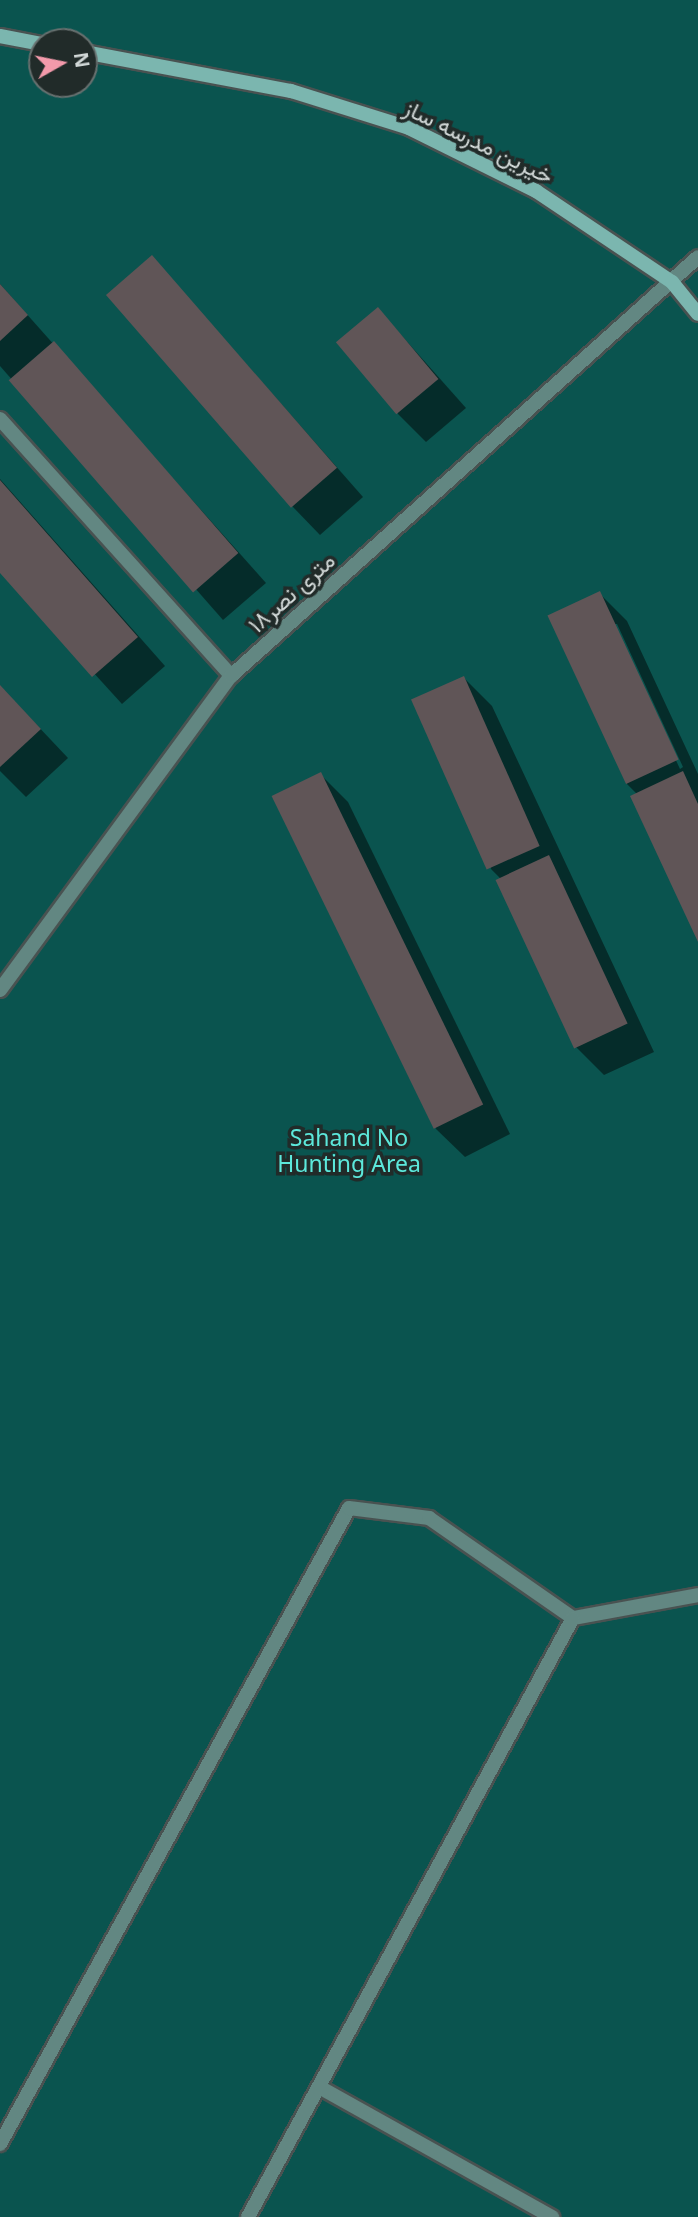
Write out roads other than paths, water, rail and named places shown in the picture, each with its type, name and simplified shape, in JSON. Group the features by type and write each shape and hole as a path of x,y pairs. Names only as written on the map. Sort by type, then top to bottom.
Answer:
{"street":[{"path":"0,36 28,41"},
{"name":"خیرین مدرسه ساز","path":"98,55 291,91 409,128 536,191 672,282 698,314"},
{"name":"۱۸متری نصر","path":"0,990 231,676 698,257"},
{"path":"0,419 231,676"},
{"path":"0,2144 349,1508 429,1518 573,1618 698,1595"},
{"path":"248,2217 321,2088 573,1618"},
{"path":"321,2088 552,2217"}],"park label":[{"name":"Sahand No Hunting Area","path":"349,1150"}]}
